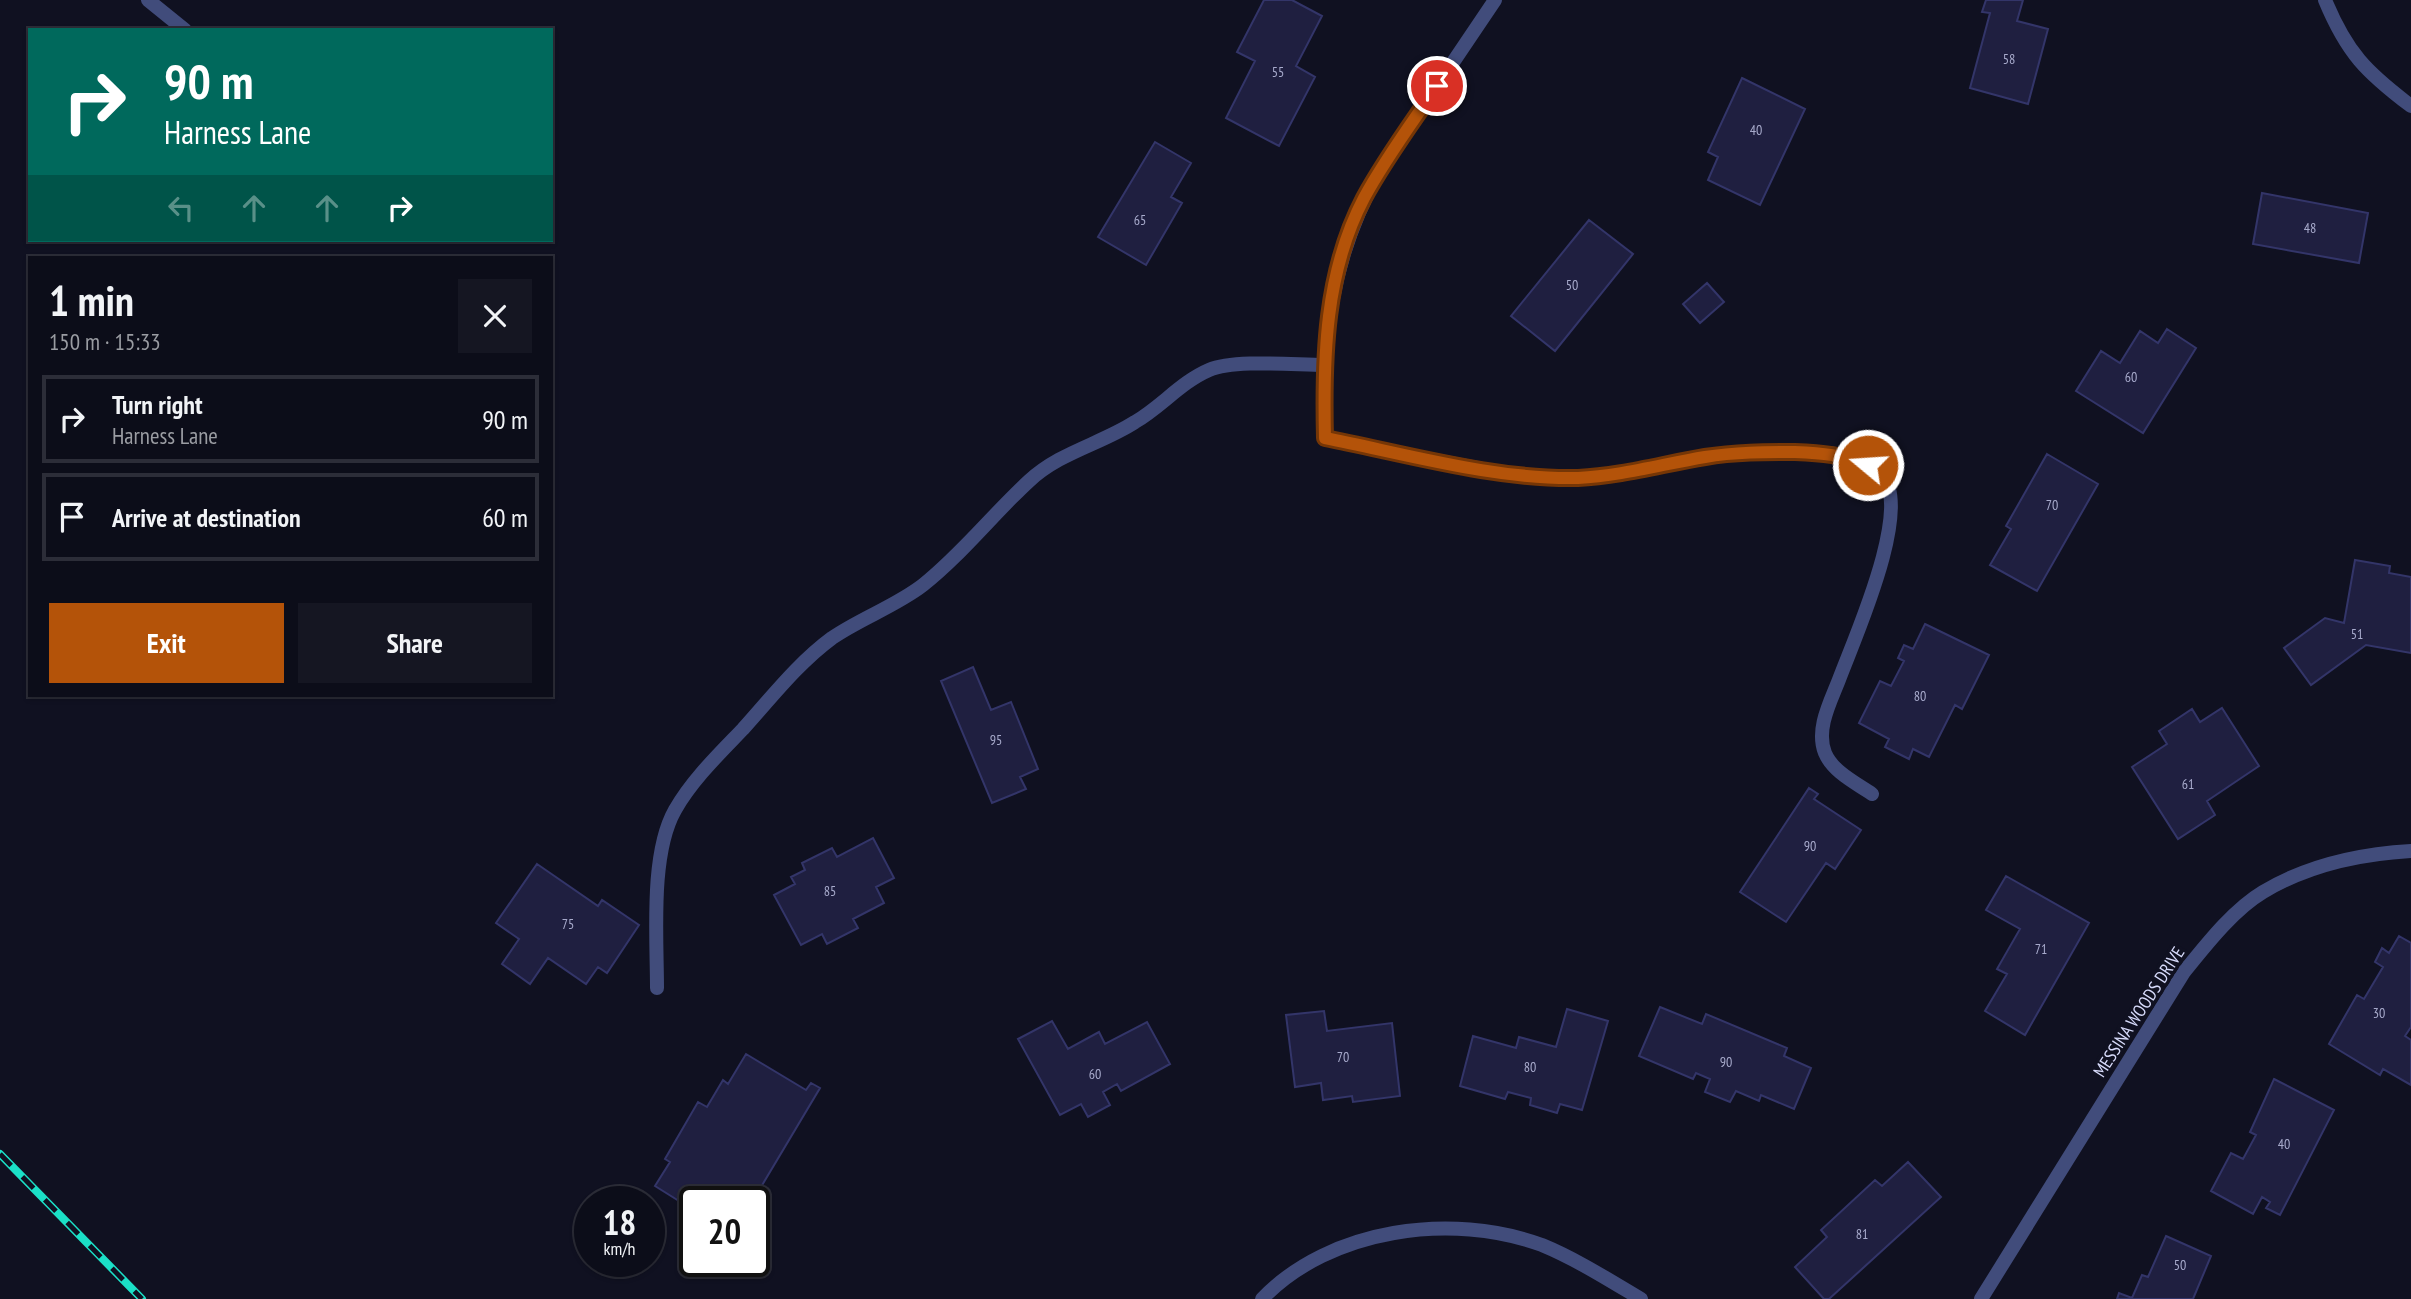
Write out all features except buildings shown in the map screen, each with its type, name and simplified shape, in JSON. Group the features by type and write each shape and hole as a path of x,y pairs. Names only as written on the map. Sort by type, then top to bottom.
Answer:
{"street":[{"path":"148,0 183,28"},
{"path":"1495,0 1379,172 1363,201 1344,250 1333,290 1324,365 1325,438 1492,471 1539,477 1610,476 1706,457 1757,452 1835,454 1868,465 1882,475 1891,490 1890,526 1876,577 1826,714 1822,740 1825,753 1832,764 1843,775 1872,794"},
{"path":"2325,0 2346,45 2363,66 2411,106"},
{"path":"657,988 658,869 666,828 675,810 704,771 813,653 850,626 921,586 941,570 1029,480 1047,466 1121,431 1196,377 1227,365 1324,365"},
{"name":"MESSINA WOODS DRIVE","path":"1981,1299 2184,972 2218,930 2261,893 2313,868 2370,854 2411,850"},
{"path":"1262,1299 1317,1259 1345,1245 1374,1237 1441,1228 1474,1230 1541,1245 1641,1299"}],"railway":[{"path":"0,1154 142,1299"}],"route":[{"path":"1437,86 1379,172 1363,201 1340,260 1327,328 1324,365 1325,438 1492,471 1578,478 1610,476 1734,453 1835,454 1868,465"}]}
